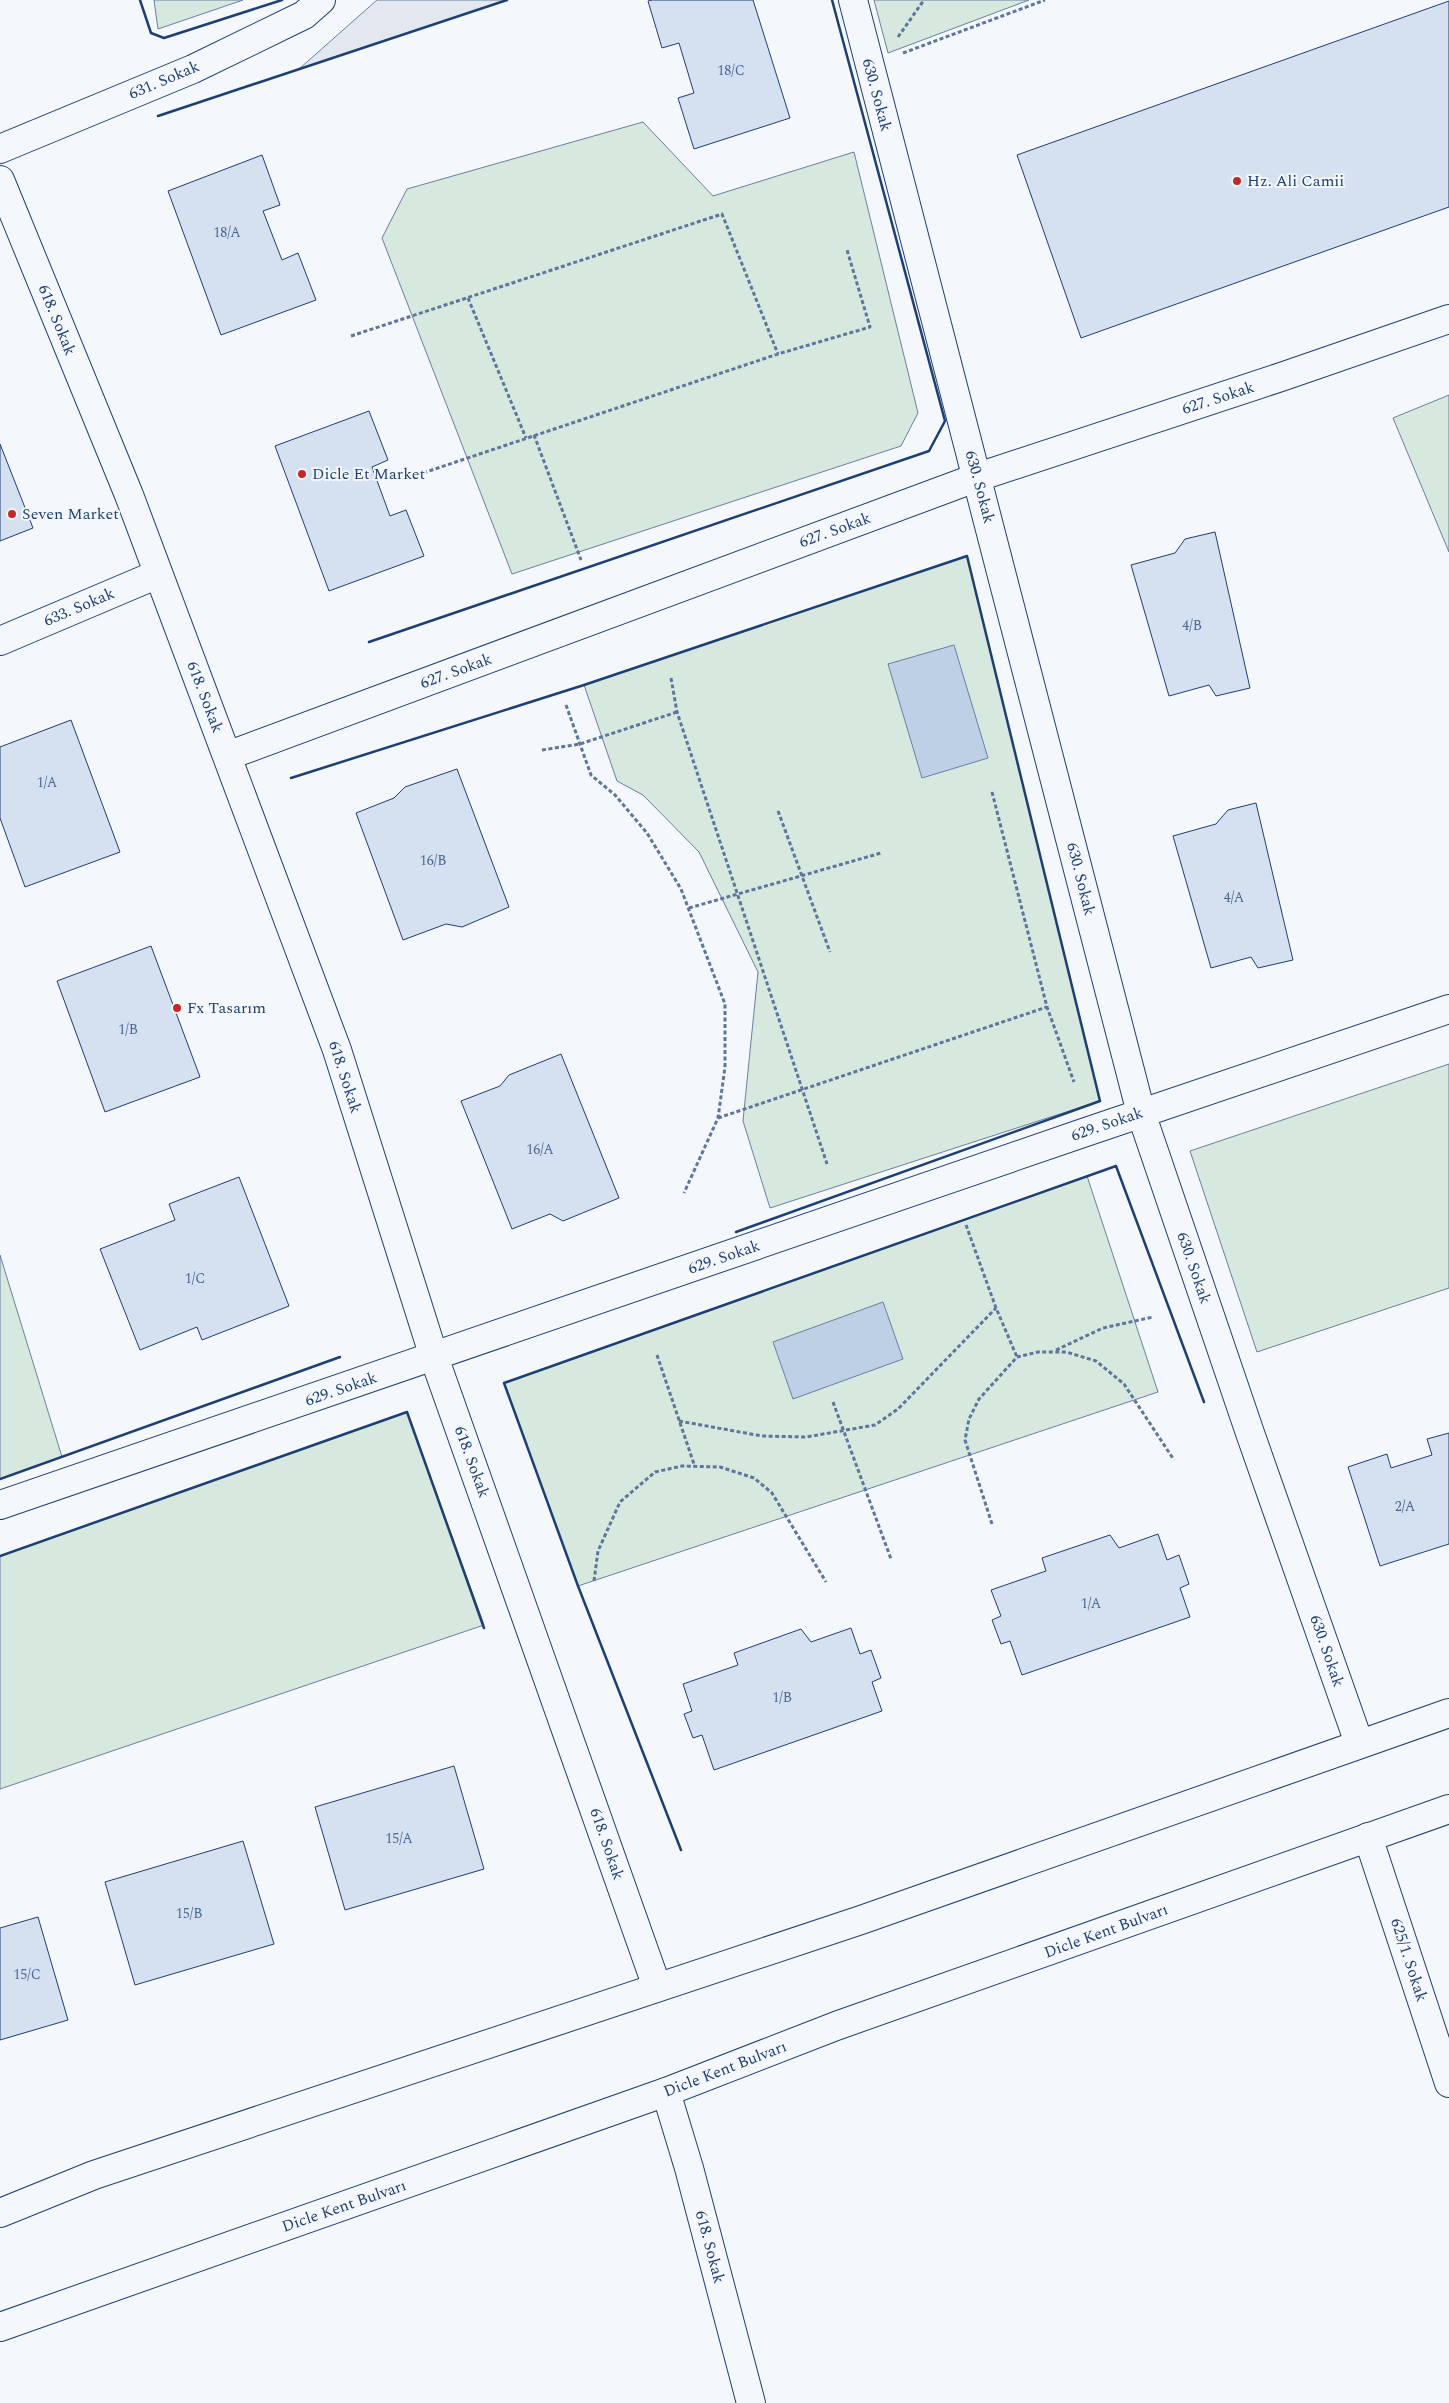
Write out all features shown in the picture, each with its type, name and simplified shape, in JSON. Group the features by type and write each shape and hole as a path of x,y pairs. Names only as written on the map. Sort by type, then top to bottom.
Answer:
{"street":[{"name":"631. Sokak","path":"0,149 193,69 304,15 321,0"},
{"name":"630. Sokak","path":"852,0 978,477 1141,1113 1250,1433 1359,1743"},
{"name":"618. Sokak","path":"0,180 129,495 337,1050 434,1357 657,1986"},
{"name":"627. Sokak","path":"227,756 978,477 1275,379 1449,319"},
{"name":"633. Sokak","path":"0,641 158,574"},
{"name":"629. Sokak","path":"0,1505 1141,1113 1449,1010"},
{"path":"0,2213 94,2175 657,1986 861,1920 1359,1743 1449,1713"},
{"name":"Dicle Kent Bulvarı","path":"0,2327 666,2092 836,2026 1449,1808"},
{"name":"625/1. Sokak","path":"1368,1837 1449,2083"},
{"name":"618. Sokak","path":"666,2092 689,2168 750,2403"}],"path":[{"path":"900,54 1045,0"},
{"path":"352,336 722,214 778,354"},
{"path":"411,476 778,354 870,327 847,250"},
{"path":"468,298 526,438"},
{"path":"534,435 582,560"},
{"path":"670,678 677,712 739,894 827,1164"},
{"path":"566,705 591,775 615,795 647,833 681,889 725,1004 725,1067 718,1118 684,1192"},
{"path":"542,750 580,744 677,712"},
{"path":"992,792 1047,1007 1074,1082"},
{"path":"778,810 830,952"},
{"path":"689,908 881,853"},
{"path":"718,1118 1047,1007"},
{"path":"966,1225 996,1308 1017,1357"},
{"path":"679,1421 762,1436 806,1437 875,1425 898,1409 996,1308"},
{"path":"1053,1352 1104,1328 1153,1317"},
{"path":"992,1524 964,1440 969,1419 979,1399 1017,1357 1066,1352 1096,1361 1124,1384 1174,1460"},
{"path":"657,1355 695,1466"},
{"path":"833,1402 892,1559"},
{"path":"594,1582 598,1551 620,1502 655,1472 682,1466 720,1467 754,1478 772,1493 826,1582"}],"shaded area":[{"path":"154,0 243,0 158,29"},
{"path":"377,0 507,0 299,69"},
{"path":"874,0 1029,0 888,53"},
{"path":"643,122 713,196 854,152 918,413 901,446 512,574 382,238 407,189"},
{"path":"1449,395 1449,552 1393,418"},
{"path":"967,556 1100,1101 770,1208 743,1121 758,972 699,852 643,795 617,781 584,685"},
{"path":"1449,1064 1449,1288 1257,1352 1190,1151"},
{"path":"1087,1176 1158,1392 578,1586 504,1383"},
{"path":"0,1255 62,1457 0,1479"},
{"path":"407,1412 484,1625 0,1789 0,1556"}],"water":[{"path":"954,645 988,758 922,778 888,664"},
{"path":"883,1302 903,1359 793,1399 773,1342"}],"building":[{"path":"753,0 790,118 694,149 678,98 694,93 679,43 662,48 648,1"},
{"name":"Hz. Ali Camii","path":"1449,1 1449,207 1081,338 1017,155"},
{"path":"262,155 280,205 263,211 282,260 298,253 316,300 221,335 168,191"},
{"path":"369,411 388,460 372,467 390,516 406,510 424,556 329,591 275,446"},
{"path":"0,444 33,528 0,541"},
{"path":"1215,532 1250,688 1216,696 1209,685 1169,696 1131,565 1175,553 1185,539"},
{"path":"71,720 120,852 25,887 0,818 0,747"},
{"path":"457,769 509,907 462,927 446,924 403,940 356,813 394,798 405,787"},
{"path":"1256,803 1293,960 1258,968 1251,957 1211,968 1173,836 1216,824 1228,810"},
{"path":"151,946 200,1077 105,1112 57,981"},
{"path":"561,1054 619,1198 563,1221 550,1214 512,1229 461,1101 500,1086 509,1075"},
{"path":"239,1177 289,1306 202,1340 197,1327 140,1350 100,1249 175,1220 169,1204"},
{"path":"1449,1433 1449,1544 1380,1566 1348,1467 1387,1454 1391,1468 1432,1455 1427,1439"},
{"path":"1158,1534 1167,1560 1179,1555 1189,1584 1180,1588 1190,1617 1022,1675 1010,1641 1001,1644 992,1620 1001,1616 991,1590 1046,1571 1042,1558 1110,1535 1119,1548"},
{"path":"851,1628 860,1654 871,1650 881,1678 872,1682 882,1711 714,1770 702,1735 693,1738 684,1714 692,1711 683,1684 738,1665 734,1653 801,1629 811,1642"},
{"path":"454,1766 484,1869 345,1910 315,1807"},
{"path":"243,1841 274,1944 135,1985 105,1882"},
{"path":"38,1917 68,2020 0,2040 0,1928"}],"wall":[{"path":"140,0 151,33 164,38 282,0"},
{"path":"158,116 507,0"},
{"path":"369,642 929,451 945,421 832,0"},
{"path":"291,778 584,685 967,556 1100,1101 736,1232"},
{"path":"681,1850 578,1586 504,1383 1116,1166 1204,1402"},
{"path":"0,1479 340,1357"},
{"path":"0,1556 407,1412 484,1628"}],"place":[{"name":"Hz. Ali Camii","path":"1237,181"},
{"name":"Dicle Et Market","path":"302,474"},
{"name":"Seven Market","path":"12,514"},
{"name":"Fx Tasarım","path":"177,1008"}]}
